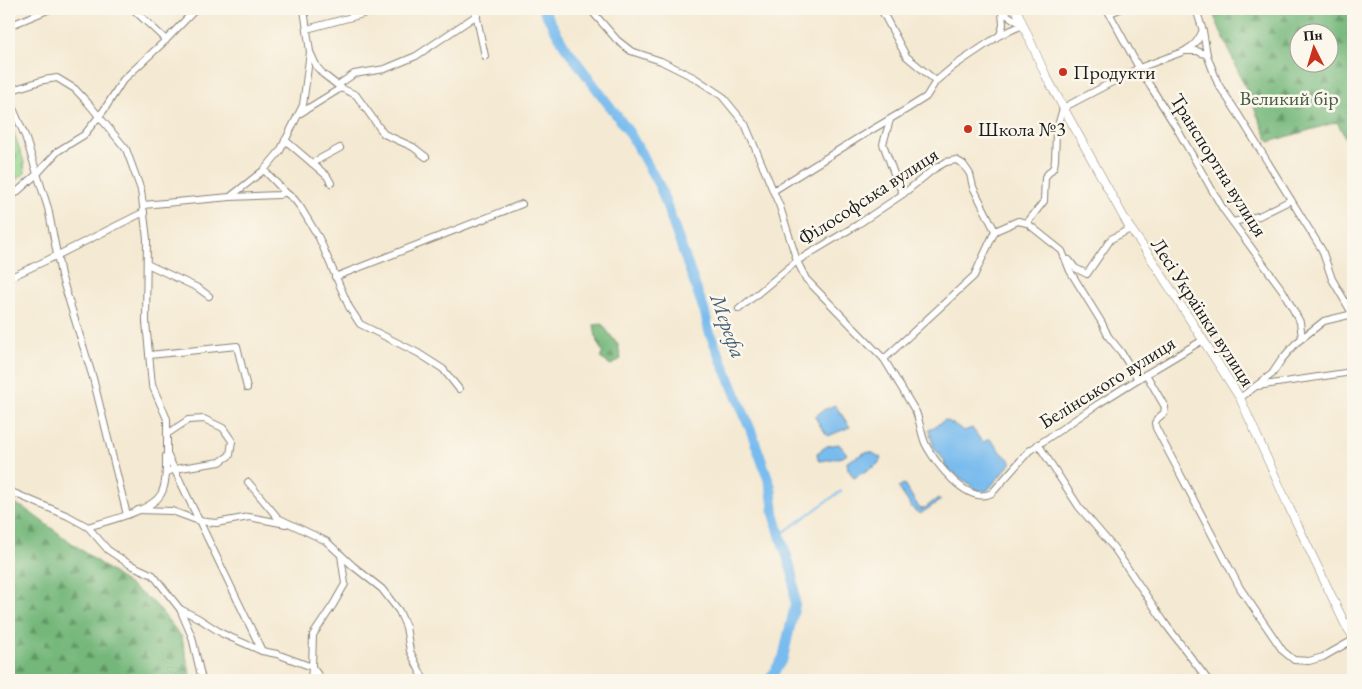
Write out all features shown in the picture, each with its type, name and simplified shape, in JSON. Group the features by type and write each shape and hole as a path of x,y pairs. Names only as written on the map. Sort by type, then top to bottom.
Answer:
{"street":[{"path":"9,26 50,9"},
{"path":"133,9 166,40"},
{"path":"9,199 37,174 58,151 84,135 123,80 196,9"},
{"path":"230,197 264,170 280,151 303,105 310,52 304,9"},
{"path":"307,29 363,14 373,9"},
{"name":"Белінського вулиця","path":"590,9 616,40 630,52 661,61 696,78 722,96 745,124 780,207 806,279 884,360 916,412 924,440 932,457 947,475 974,495 986,496 992,493 1029,451 1038,444 1138,378 1203,340"},
{"path":"881,9 906,56 936,81"},
{"name":"Лесі Українки вулиця","path":"1016,9 1046,76 1130,229 1147,252 1240,398 1288,505 1353,639"},
{"path":"1109,11 1120,9"},
{"path":"1196,9 1207,55 1218,84 1322,250 1332,279 1353,315 1324,322 1296,342 1272,374 1240,398"},
{"path":"1000,35 1003,24 1001,10"},
{"path":"1001,10 1024,25"},
{"name":"Транспортна вулиця","path":"1109,11 1139,68 1224,209 1283,291 1300,322 1302,338"},
{"path":"298,114 340,87 354,74 385,69 416,56 476,12 485,56"},
{"path":"773,191 926,97 936,81 954,66 1000,35 1024,25"},
{"path":"1027,223 1044,201 1044,177 1054,167 1056,133 1063,108 1139,68 1185,51 1195,45 1202,31"},
{"path":"1185,51 1198,51 1207,55"},
{"path":"310,52 317,67 323,74 340,87 356,95 384,134 413,147 426,157"},
{"path":"9,91 57,78 75,88 126,149 141,190 147,239 146,322 152,385 167,418 166,473 162,494 151,505 127,515 88,527"},
{"path":"9,99 25,136 48,208 61,275 93,378 127,515"},
{"path":"890,120 883,144 903,194"},
{"path":"285,140 327,176 331,183"},
{"path":"312,163 340,148"},
{"name":"Філософська вулиця","path":"739,309 798,261 858,225 946,162 956,160 963,164 970,174 974,187 995,231"},
{"path":"264,170 301,208 319,238 349,307 360,324 418,353 443,368 459,389"},
{"path":"9,278 58,255 143,208 230,197 279,195 285,192"},
{"path":"1233,222 1259,216 1291,200"},
{"path":"335,277 522,204"},
{"path":"884,360 974,276 995,231 1018,220 1027,223 1062,251 1075,268 1087,274 1111,239 1130,229"},
{"path":"1062,251 1070,271 1108,336 1138,378"},
{"path":"147,264 198,288 209,296"},
{"path":"149,355 237,346 247,388"},
{"path":"1256,386 1353,370"},
{"path":"1146,374 1165,407 1164,413 1155,423 1156,428 1240,588 1283,651 1294,660 1309,661 1323,657 1353,639"},
{"path":"166,473 174,469 220,462 230,455 232,441 223,428 204,419 188,420 167,434"},
{"path":"1038,444 1079,507 1114,548 1167,626 1208,680"},
{"path":"166,454 262,651"},
{"path":"248,482 278,518 326,541 382,589 399,611 406,627 410,651 424,680"},
{"path":"9,491 68,516 88,527 108,550 129,564 153,575 180,609 192,637 202,680"},
{"path":"138,510 172,511 199,521 216,523 249,517 295,526"},
{"path":"311,680 313,634 345,584 341,555"},
{"path":"180,609 223,634 262,651 312,666 322,680"},
{"path":"1345,624 1353,620"},
{"path":"1346,680 1353,675"}],"green space":[{"name":"Великий бір","path":"1211,9 1353,9 1353,152 1337,122 1269,142"},
{"path":"9,119 24,162 25,173 9,186"},
{"path":"602,324 618,345 621,359 611,365 600,358 603,352 597,343 594,325"},
{"path":"9,501 24,508 154,603 181,636 192,680 9,680"}],"water":[{"path":"835,405 850,427 828,436 815,417 823,410"},
{"path":"945,420 964,431 972,428 983,443 989,438 1012,462 987,491 977,490 945,466 944,460 934,448 929,430"},
{"path":"839,444 847,454 843,457 818,460 817,453 827,446"},
{"path":"866,452 873,453 881,458 878,464 854,478 848,469 847,462"},
{"path":"904,484 920,509 925,508 938,498 941,500 920,514 913,509 898,487"}],"waterway":[{"name":"Мерефа","path":"543,9 564,45 629,132 660,187 705,313 709,331 750,428 771,487 774,513 793,575 795,605 783,658 769,680"},
{"path":"780,535 841,491"}],"place":[{"name":"Продукти","path":"1063,72"},
{"name":"Школа №3","path":"968,129"}]}
